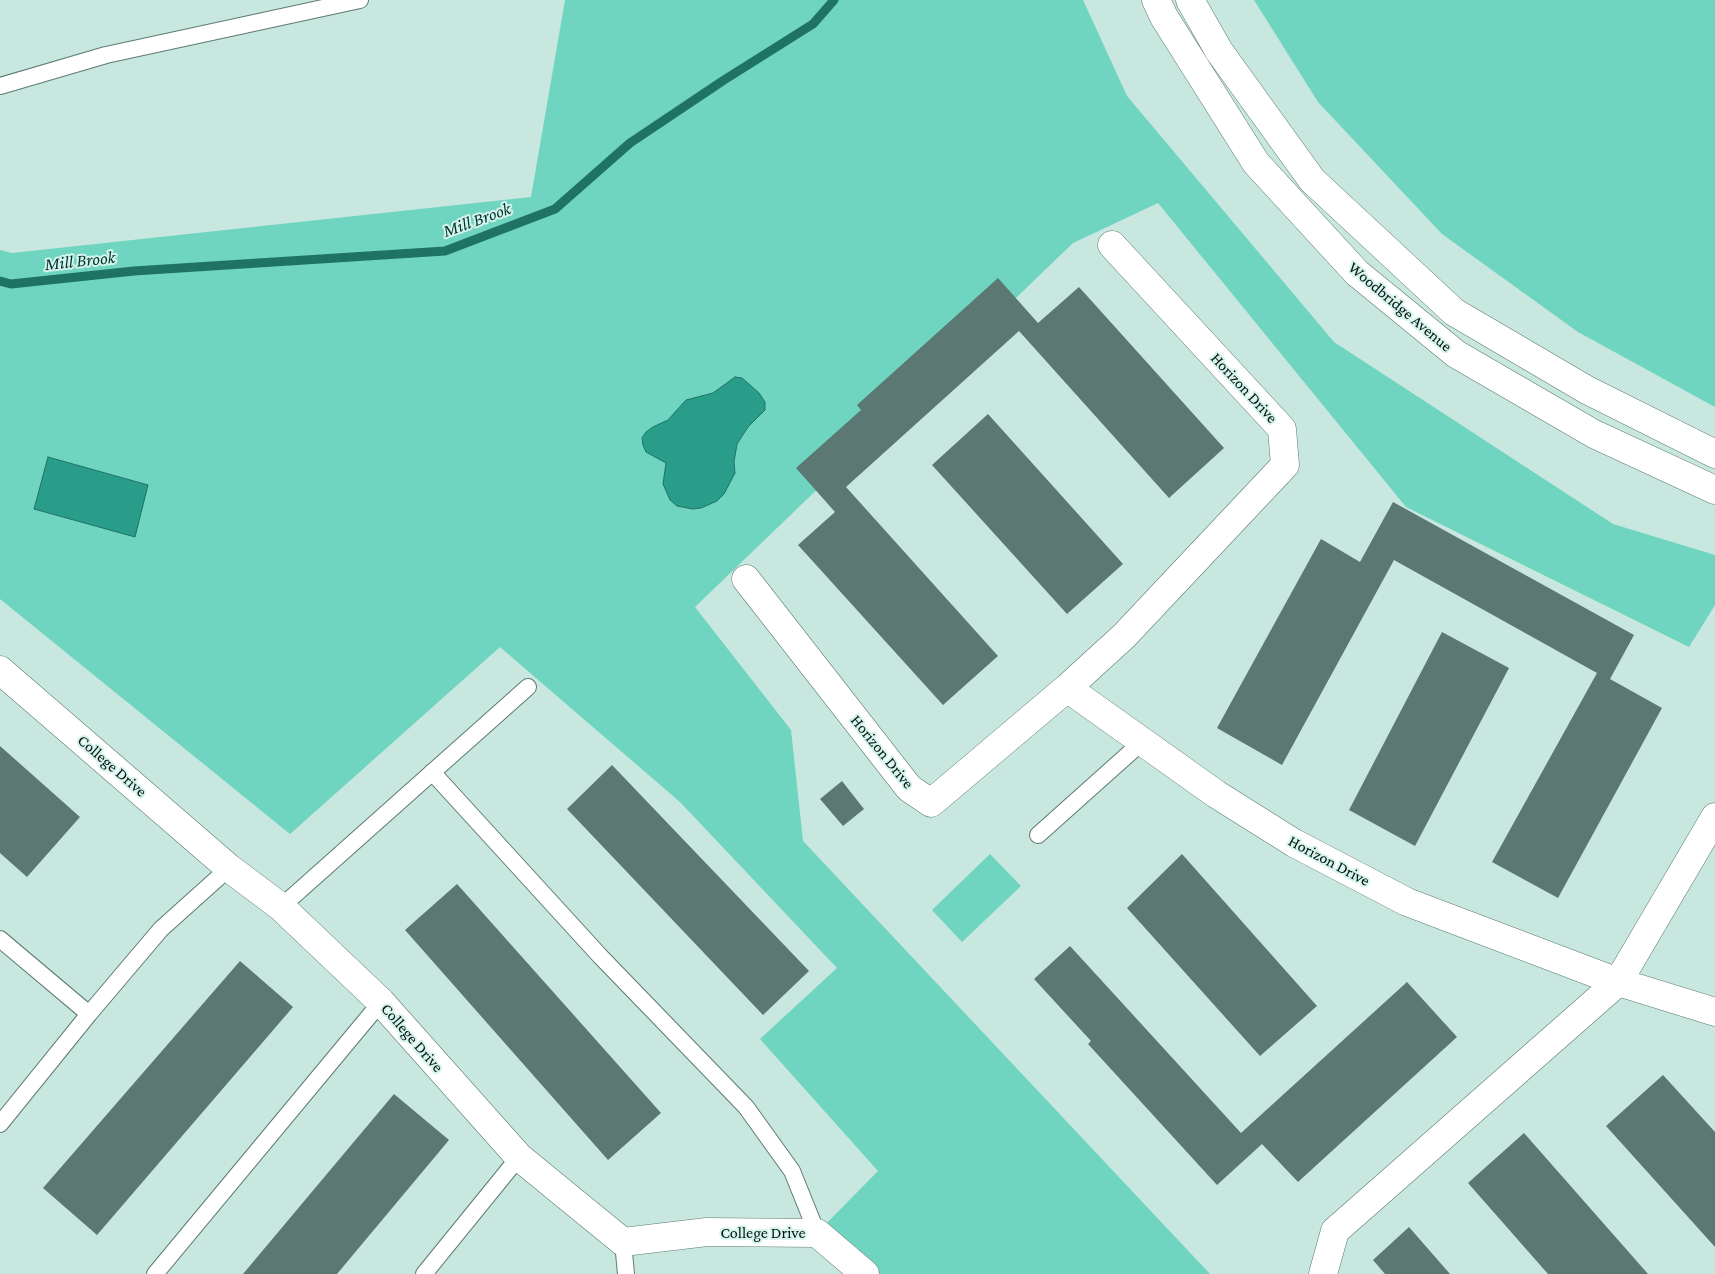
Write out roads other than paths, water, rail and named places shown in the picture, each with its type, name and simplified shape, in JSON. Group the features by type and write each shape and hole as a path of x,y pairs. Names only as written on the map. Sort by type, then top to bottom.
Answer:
{"street":[{"name":"Woodbridge Avenue","path":"1156,0 1164,17 1256,163 1357,272 1456,354 1594,434 1715,490"},
{"name":"Woodbridge Avenue","path":"1190,0 1219,51 1312,180 1454,312 1587,390 1715,454"},
{"name":"Horizon Drive","path":"746,579 909,788 931,803 1067,688 1124,636 1285,465 1282,430 1112,246"},
{"name":"College Drive","path":"0,670 229,868 281,907 381,1002 519,1157 624,1242 707,1232 817,1233 865,1274"},
{"name":"Horizon Drive","path":"1067,688 1216,794 1294,844 1408,902 1618,982 1715,1012"},
{"path":"1323,1274 1335,1231 1618,982 1715,817"}],"lane":[{"path":"0,86 106,55 360,0"},
{"path":"281,907 528,687"},
{"path":"1038,835 1142,742"},
{"path":"432,772 600,956 746,1107 792,1171 817,1233"},
{"path":"0,1124 161,929 229,868"},
{"path":"0,938 89,1014"},
{"path":"155,1274 381,1002"},
{"path":"424,1274 519,1157"},
{"path":"624,1242 626,1274"}],"waterway":[{"name":"Mill Brook","path":"0,281 11,284 134,271 445,251 555,209 630,143 724,80 813,24 834,0"}]}
